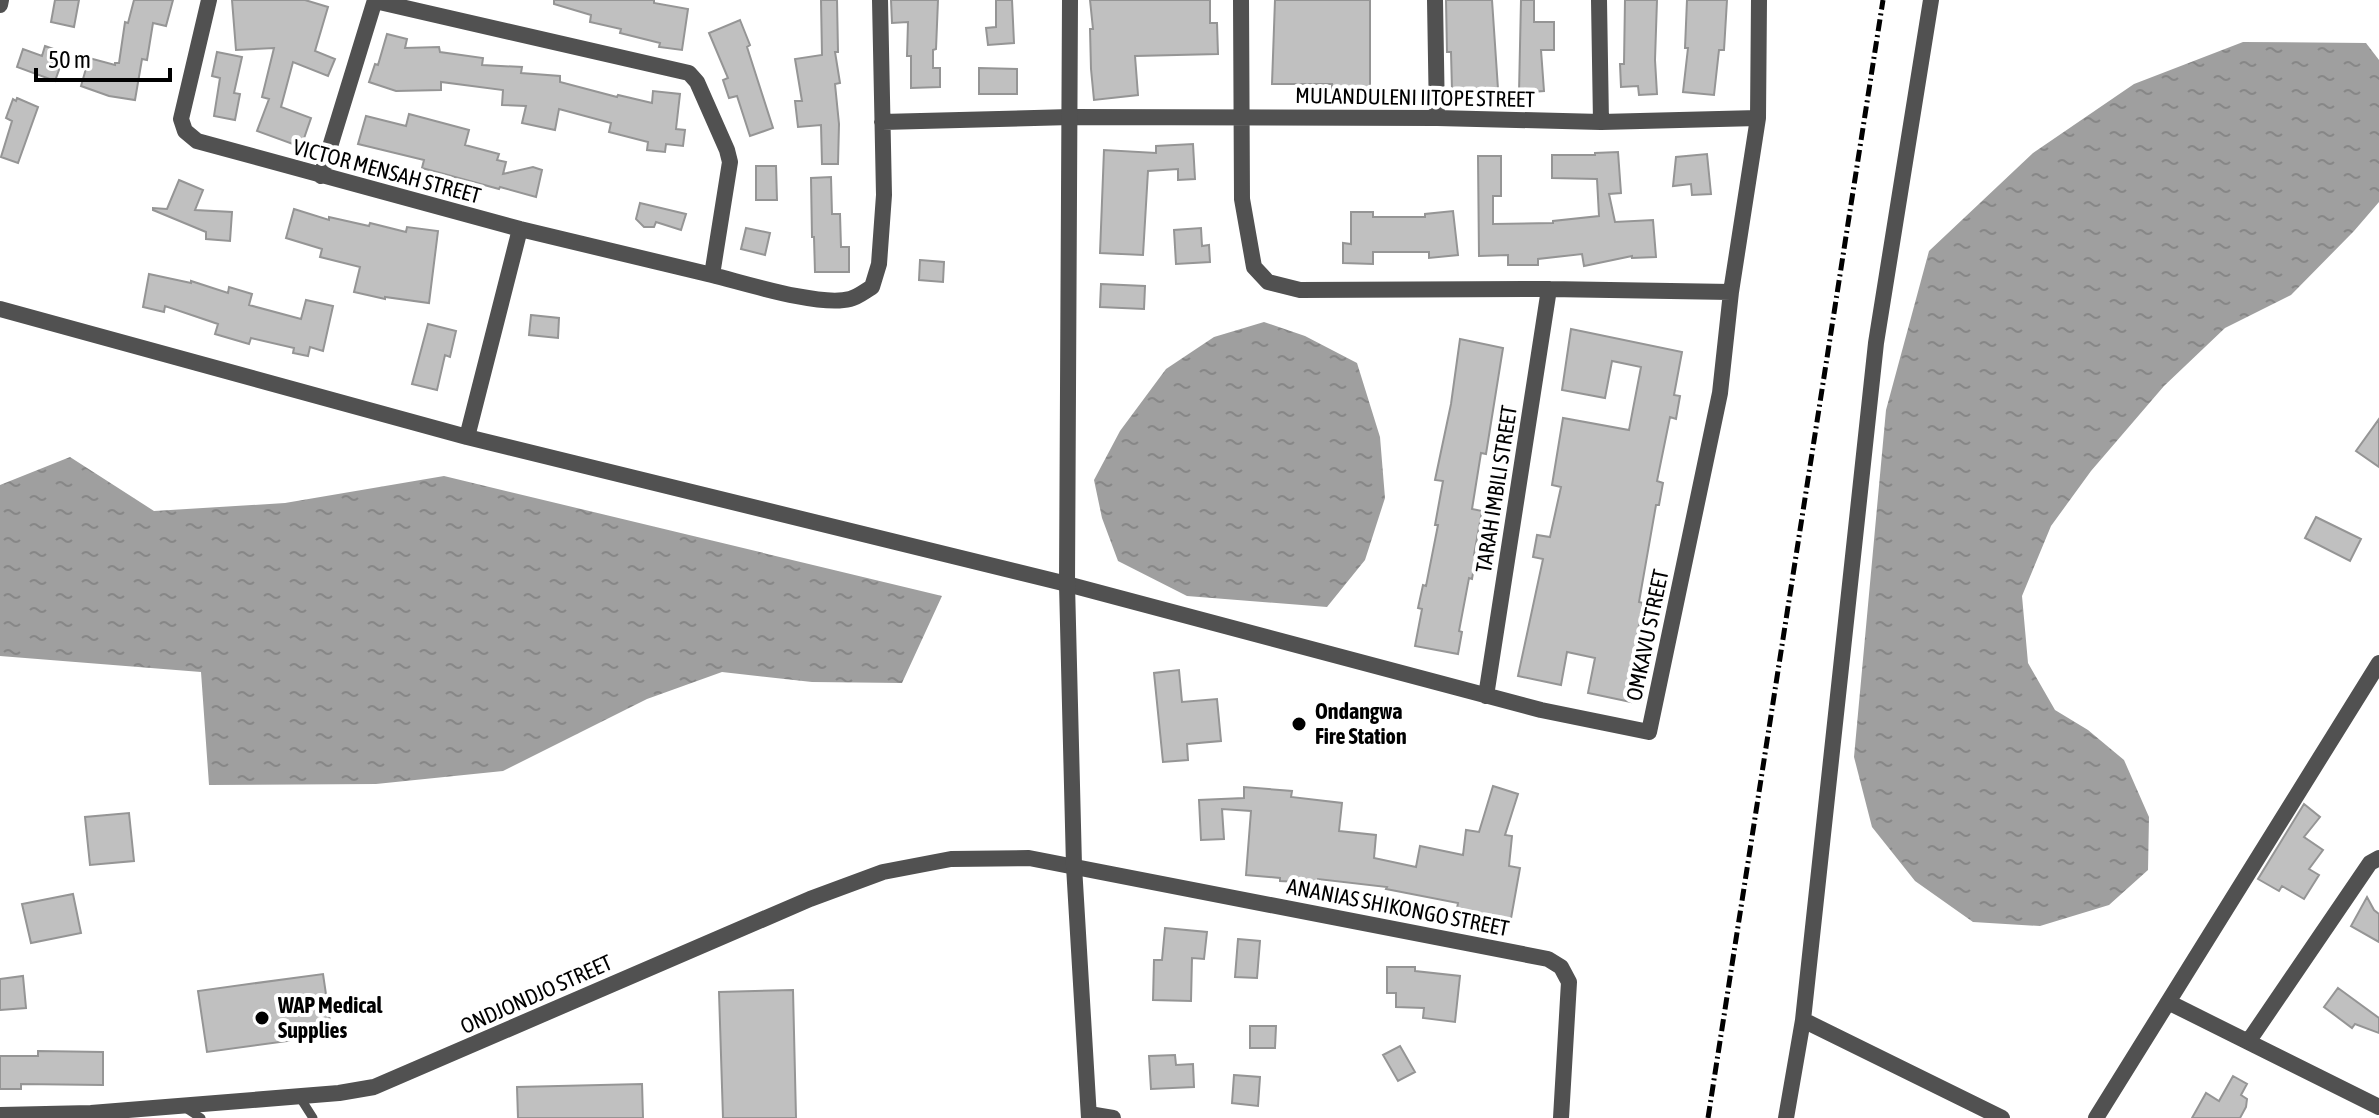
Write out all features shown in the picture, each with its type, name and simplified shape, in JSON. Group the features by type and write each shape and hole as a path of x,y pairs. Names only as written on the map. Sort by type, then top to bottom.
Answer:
{"street":[{"name":"VICTOR MENSAH STREET","path":"209,0 181,119 185,131 197,141 520,229 807,298 834,302 853,299 872,287 879,264 883,209 882,122"},
{"path":"321,176 375,0 689,73 697,82 730,162 712,275"},
{"path":"880,0 882,122"},
{"path":"1070,0 1067,584 1074,866 1089,1116 1113,1118"},
{"path":"1241,0 1242,199 1254,267 1268,282 1300,290 1731,292"},
{"path":"1435,0 1437,118"},
{"path":"1599,0 1601,122"},
{"name":"OMKAVU STREET","path":"0,309 467,437 1067,584 1541,710 1649,732 1720,393 1731,292 1758,118 1759,0"},
{"path":"1786,1118 1803,1020 1876,343 1931,0"},
{"name":"MULANDULENI IITOPE STREET","path":"882,122 1071,117 1437,118 1601,122 1758,118"},
{"path":"467,437 520,229"},
{"name":"TARAH IMBILI STREET","path":"1486,696 1549,289"},
{"path":"2096,1118 2379,663"},
{"name":"ONDJONDJO STREET","path":"0,1115 95,1115 339,1093 374,1087 810,899 883,872 951,859 1029,858 1074,866"},
{"path":"2248,1042 2370,863 2379,858"},
{"name":"ANANIAS SHIKONGO STREET","path":"1074,866 1548,959 1561,967 1569,982 1561,1118"},
{"path":"2168,1002 2379,1107"},
{"path":"1803,1020 2002,1118"}],"lane":[{"path":"299,1096 313,1118"},
{"path":"181,1105 201,1118"}],"water":[{"path":"2243,42 2366,43 2379,60 2379,202 2291,295 2225,328 2164,386 2091,471 2051,526 2022,596 2028,663 2055,710 2088,730 2124,760 2149,817 2148,870 2109,905 2040,926 1973,922 1915,881 1872,827 1854,757 1886,410 1929,251 2033,153 2134,84"},
{"path":"1264,322 1305,336 1357,363 1380,437 1385,498 1365,560 1327,607 1187,596 1118,561 1102,518 1094,480 1120,431 1166,369 1214,337"},
{"path":"70,457 154,511 285,503 444,476 942,596 902,683 812,682 722,672 647,699 503,771 376,784 209,785 201,672 0,656 0,485"}],"building":[{"path":"55,0 79,0 74,27 51,22"},
{"path":"134,0 173,0 166,26 153,23 147,60 142,59 135,100 109,96 81,86 89,58 115,65 119,63 125,22 128,23"},
{"path":"232,0 305,0 328,7 315,51 335,59 328,76 293,62 281,107 311,118 301,147 257,131 269,99 262,97 274,48 236,50"},
{"path":"554,0 654,0 654,3 688,9 682,50 659,47 660,43 590,22 591,15 554,4"},
{"path":"821,0 837,0 838,52 835,52 840,83 835,84 839,124 838,164 822,164 821,125 798,127 795,101 802,101 795,59 822,55"},
{"path":"891,0 938,0 933,68 940,68 940,87 911,88 911,56 907,56 908,22 892,23"},
{"path":"996,0 1012,0 1014,43 988,45 986,28 996,27"},
{"path":"1090,0 1210,0 1210,23 1217,23 1218,54 1135,56 1138,95 1094,100"},
{"path":"1275,0 1370,0 1370,94 1332,93 1332,84 1272,84"},
{"path":"1446,0 1492,0 1498,89 1452,90 1451,52 1447,52"},
{"path":"1521,0 1534,0 1534,22 1554,22 1554,50 1541,50 1544,91 1519,93"},
{"path":"1625,0 1657,0 1657,94 1639,95 1638,86 1621,87"},
{"path":"1687,0 1727,0 1724,50 1719,50 1714,95 1683,92 1688,48 1685,48"},
{"path":"740,20 773,128 750,136 737,96 729,98 723,80 728,78 709,33"},
{"path":"387,34 407,39 405,48 439,47 440,52 483,58 482,65 522,67 521,73 560,76 560,82 617,97 652,103 653,91 680,94 676,129 685,130 683,146 666,144 665,152 647,150 648,142 609,132 611,123 559,109 555,130 522,123 526,106 502,105 503,90 441,82 441,90 396,91 369,82 375,64 378,65"},
{"path":"45,46 65,53 55,81 17,67 23,49 42,56"},
{"path":"217,52 242,57 234,93 240,94 235,120 214,116 220,78 212,76"},
{"path":"979,68 1017,69 1017,94 979,94"},
{"path":"17,98 38,107 18,163 1,157 12,121 6,118 13,99 16,101"},
{"path":"409,114 469,130 465,145 499,154 497,160 506,162 503,174 533,167 542,170 536,197 422,168 424,160 358,144 366,116 406,126"},
{"path":"1193,144 1195,179 1178,180 1178,169 1148,171 1143,255 1100,253 1104,150 1156,153 1156,146"},
{"path":"1618,152 1621,193 1609,194 1615,222 1653,220 1656,257 1632,256 1584,266 1582,254 1538,259 1538,265 1508,265 1508,255 1479,256 1478,156 1501,156 1501,196 1493,196 1493,224 1553,223 1599,216 1597,179 1552,178 1552,155"},
{"path":"1707,154 1711,194 1692,195 1691,184 1673,186 1676,157"},
{"path":"756,166 776,166 777,200 756,200"},
{"path":"831,177 832,214 840,214 841,247 849,247 849,272 815,272 811,178"},
{"path":"179,180 203,190 195,210 232,212 230,241 206,239 206,232 153,210 167,209"},
{"path":"640,203 686,214 681,230 656,222 654,227 644,227 636,219"},
{"path":"294,209 329,220 329,217 369,226 370,223 406,232 407,227 438,231 429,303 385,299 354,292 360,267 320,257 322,249 286,238"},
{"path":"1453,211 1458,255 1429,258 1429,252 1373,252 1373,264 1343,263 1343,243 1351,244 1351,212 1373,212 1373,217 1425,217 1425,214"},
{"path":"746,228 770,233 765,255 741,249"},
{"path":"1201,228 1202,246 1209,245 1210,262 1176,264 1174,230"},
{"path":"920,260 944,262 943,282 919,280"},
{"path":"149,274 191,281 228,293 229,287 252,294 249,305 301,319 306,300 333,306 323,351 310,347 308,356 293,353 294,348 251,338 249,344 215,334 218,324 165,306 164,312 143,307"},
{"path":"1101,284 1145,286 1144,309 1100,307"},
{"path":"531,315 559,318 558,338 529,335"},
{"path":"428,324 456,331 450,357 445,355 437,390 412,384"},
{"path":"1571,329 1682,352 1674,395 1680,396 1676,419 1670,417 1657,481 1663,483 1659,505 1656,505 1639,602 1643,603 1631,702 1588,693 1595,658 1567,652 1561,685 1518,676 1543,559 1533,557 1537,535 1550,537 1561,487 1552,485 1563,418 1629,430 1641,367 1612,361 1605,398 1562,390"},
{"path":"1460,339 1503,348 1486,454 1481,453 1472,509 1482,511 1472,579 1469,578 1459,631 1462,632 1458,654 1415,646 1422,609 1418,608 1423,585 1426,586 1438,525 1435,525 1443,481 1435,480 1451,404"},
{"path":"2379,419 2379,467 2356,451"},
{"path":"2316,517 2361,539 2350,561 2305,538"},
{"path":"1179,670 1182,702 1217,699 1221,741 1187,744 1188,760 1163,762 1154,673"},
{"path":"1493,786 1518,794 1505,835 1512,836 1509,866 1520,868 1510,924 1456,914 1458,903 1387,887 1318,879 1317,883 1280,881 1280,878 1246,875 1251,811 1222,809 1224,839 1201,840 1199,800 1244,798 1244,787 1292,791 1291,797 1342,803 1339,831 1376,835 1374,858 1416,867 1420,846 1463,855 1466,830 1479,832"},
{"path":"2304,804 2320,817 2304,837 2323,850 2309,869 2319,875 2304,899 2282,886 2279,891 2258,879"},
{"path":"129,813 134,861 90,865 85,817"},
{"path":"73,894 81,933 31,943 22,904"},
{"path":"2367,897 2379,914 2379,942 2351,926"},
{"path":"1165,928 1207,932 1204,959 1192,958 1191,1001 1153,1000 1154,960 1162,960"},
{"path":"1238,939 1260,941 1257,978 1235,977"},
{"path":"1387,967 1415,967 1415,971 1460,976 1455,1022 1423,1018 1424,1008 1396,1007 1396,993 1387,993"},
{"path":"323,974 332,1035 207,1052 198,991"},
{"path":"23,976 26,1008 0,1010 0,979"},
{"path":"2338,988 2379,1018 2379,1033 2355,1024 2352,1028 2324,1007"},
{"path":"793,990 796,1118 723,1118 719,992"},
{"path":"1250,1026 1276,1026 1275,1048 1250,1048"},
{"path":"1400,1046 1415,1072 1398,1081 1383,1055"},
{"path":"38,1051 103,1052 103,1085 21,1084 21,1089 0,1089 0,1056 38,1056"},
{"path":"1175,1055 1176,1065 1193,1064 1194,1087 1151,1089 1149,1056"},
{"path":"1234,1075 1260,1077 1258,1106 1232,1103"},
{"path":"2233,1076 2247,1084 2241,1095 2247,1099 2246,1107 2240,1118 2192,1118 2206,1093 2219,1101"},
{"path":"642,1084 643,1118 518,1118 517,1087"}],"railway":[{"path":"1708,1118 1883,0"}],"place":[{"name":"Ondangwa Fire Station","path":"1299,724"},
{"name":"WAP Medical Supplies","path":"262,1018"}]}
